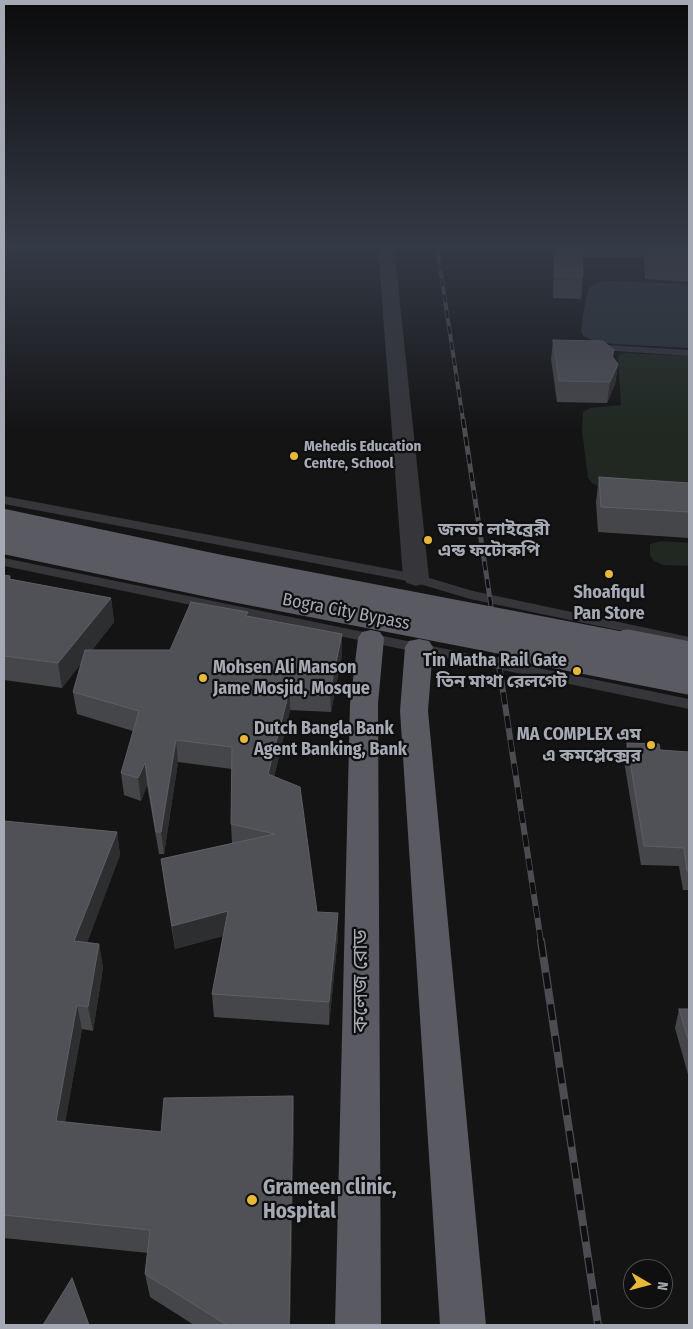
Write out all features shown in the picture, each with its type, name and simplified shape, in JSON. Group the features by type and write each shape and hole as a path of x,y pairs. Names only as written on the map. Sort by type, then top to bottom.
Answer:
{"highway":[{"name":"Bogra City Bypass","path":"4,521 216,566 689,657"},
{"name":"Bogra City Bypass","path":"4,542 223,588 689,679"},
{"name":"কলেজ রোড","path":"358,1325 364,704 395,643"},
{"path":"395,643 414,711 463,1325"}],"street":[{"path":"392,309 416,578"}],"lane":[{"path":"577,346 689,354"},
{"path":"4,500 416,578 470,595 689,641"},
{"path":"4,562 689,704"},
{"path":"395,643 416,578"}],"shaded area":[{"path":"584,309 689,309 689,348 613,344 594,341 583,336 581,331"},
{"path":"625,353 689,356 689,495 600,487 592,483 588,478 582,431 583,412 590,408 621,405 618,358 619,355"},
{"path":"661,541 689,543 689,566 663,565 654,561 650,556 650,544"}],"building":[{"path":"553,340 603,341 614,350 612,356 618,364 610,382 559,381"},
{"path":"599,477 689,483 689,512 601,507"},
{"path":"4,575 10,576 9,579 111,598 58,663 4,656"},
{"path":"191,602 248,612 246,616 342,634 330,691 290,688 268,774 300,787 317,912 338,913 329,1002 212,994 228,911 172,926 161,859 275,834 231,824 232,747 176,740 161,832 156,832 145,763 138,778 121,773 139,711 73,692 85,650 170,650"},
{"path":"627,743 659,744 660,750 689,752 689,871 687,871 684,848 644,846"},
{"path":"4,821 117,832 74,941 99,944 88,1007 77,1005 56,1121 161,1132 164,1098 293,1096 289,1325 227,1325 145,1274 150,1230 4,1215"},
{"path":"679,1009 689,1009 689,1042"},
{"path":"72,1278 89,1325 43,1325"}],"railway":[{"path":"446,309 463,420"},
{"path":"463,419 497,646"},
{"path":"496,645 541,942"},
{"path":"541,941 598,1325"}],"place":[{"name":"Mehedis Education Centre, School","path":"294,456"},
{"name":"জনতা লাইব্রেরী এন্ড ফটোকপি","path":"428,540"},
{"name":"Shoafiqul Pan Store","path":"609,574"},
{"name":"Tin Matha Rail Gate তিন মাথা রেলগেট","path":"577,671"},
{"name":"Mohsen Ali Manson Jame Mosjid, Mosque","path":"203,678"},
{"name":"Dutch Bangla Bank Agent Banking, Bank","path":"244,739"},
{"name":"MA COMPLEX এম এ কমপ্লেক্সের","path":"651,745"},
{"name":"Grameen clinic, Hospital","path":"252,1200"}]}
